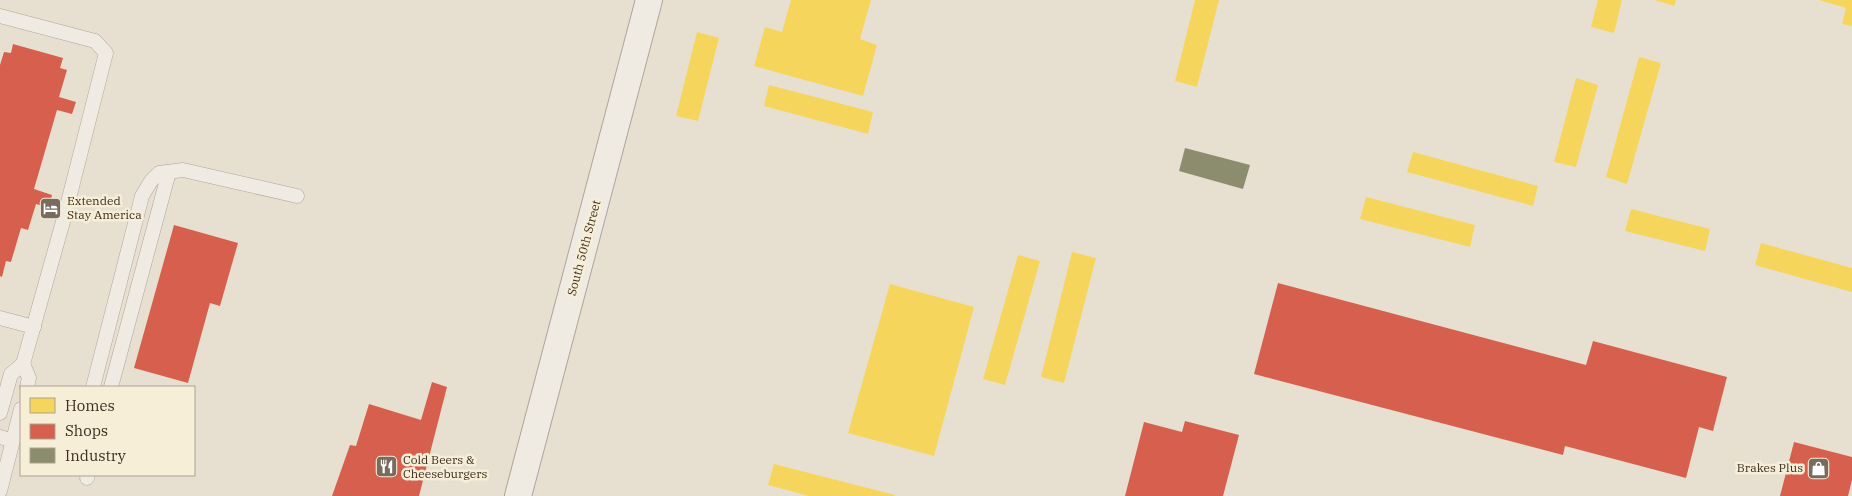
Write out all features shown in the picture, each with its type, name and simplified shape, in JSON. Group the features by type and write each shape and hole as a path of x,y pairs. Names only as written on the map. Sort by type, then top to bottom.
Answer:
{"street":[{"name":"South 50th Street","path":"518,496 650,0"}],"lane":[{"path":"0,16 95,41 106,53 24,364 29,378 27,386"},
{"path":"93,386 142,196 151,181 159,173 183,170 297,196"},
{"path":"111,386 169,172"},
{"path":"0,318 34,327"},
{"path":"0,413 11,374 24,364"},
{"path":"0,490 6,439 20,411"}],"building: Homes":[{"path":"791,0 871,0 860,39 877,45 863,96 754,66 765,27 782,32"},
{"path":"1195,0 1219,0 1197,87 1175,81"},
{"path":"1598,0 1622,0 1614,33 1591,27"},
{"path":"1655,0 1676,0 1674,6"},
{"path":"1819,0 1852,0 1852,26 1842,24 1846,8"},
{"path":"697,32 719,38 698,121 676,116"},
{"path":"1639,57 1661,63 1627,184 1606,177"},
{"path":"1576,78 1598,85 1576,167 1554,162"},
{"path":"769,85 873,112 868,134 764,106"},
{"path":"1413,152 1538,186 1533,206 1407,172"},
{"path":"1366,197 1475,225 1470,247 1360,219"},
{"path":"1631,209 1710,229 1705,251 1625,231"},
{"path":"1761,243 1852,268 1852,292 1755,265"},
{"path":"1072,252 1096,258 1064,383 1041,377"},
{"path":"1018,255 1040,261 1005,385 983,379"},
{"path":"890,284 974,307 934,456 848,433"},
{"path":"774,464 895,495 809,496 768,485"}],"building: Shops":[{"path":"13,44 63,58 60,68 67,70 59,97 76,102 72,114 57,110 34,189 52,195 49,208 36,204 28,230 21,228 11,262 6,261 2,277 0,276 0,65 4,52 11,53"},
{"path":"174,225 238,243 220,306 210,303 188,383 134,368"},
{"path":"1278,283 1586,365 1593,341 1727,377 1713,431 1699,427 1686,478 1565,446 1563,455 1254,374"},
{"path":"432,382 447,387 419,496 332,496 350,445 356,446 369,404 421,420"},
{"path":"1185,421 1239,435 1223,496 1125,496 1144,422 1182,432"},
{"name":"Brakes Plus","path":"1794,442 1852,457 1852,480 1848,496 1780,496"}],"building: Industry":[{"path":"1185,148 1250,165 1243,189 1179,171"}],"place":[{"name":"Extended Stay America","path":"51,208"},
{"name":"Cold Beers & Cheeseburgers","path":"387,467"},
{"name":"Brakes Plus","path":"1819,468"}]}
